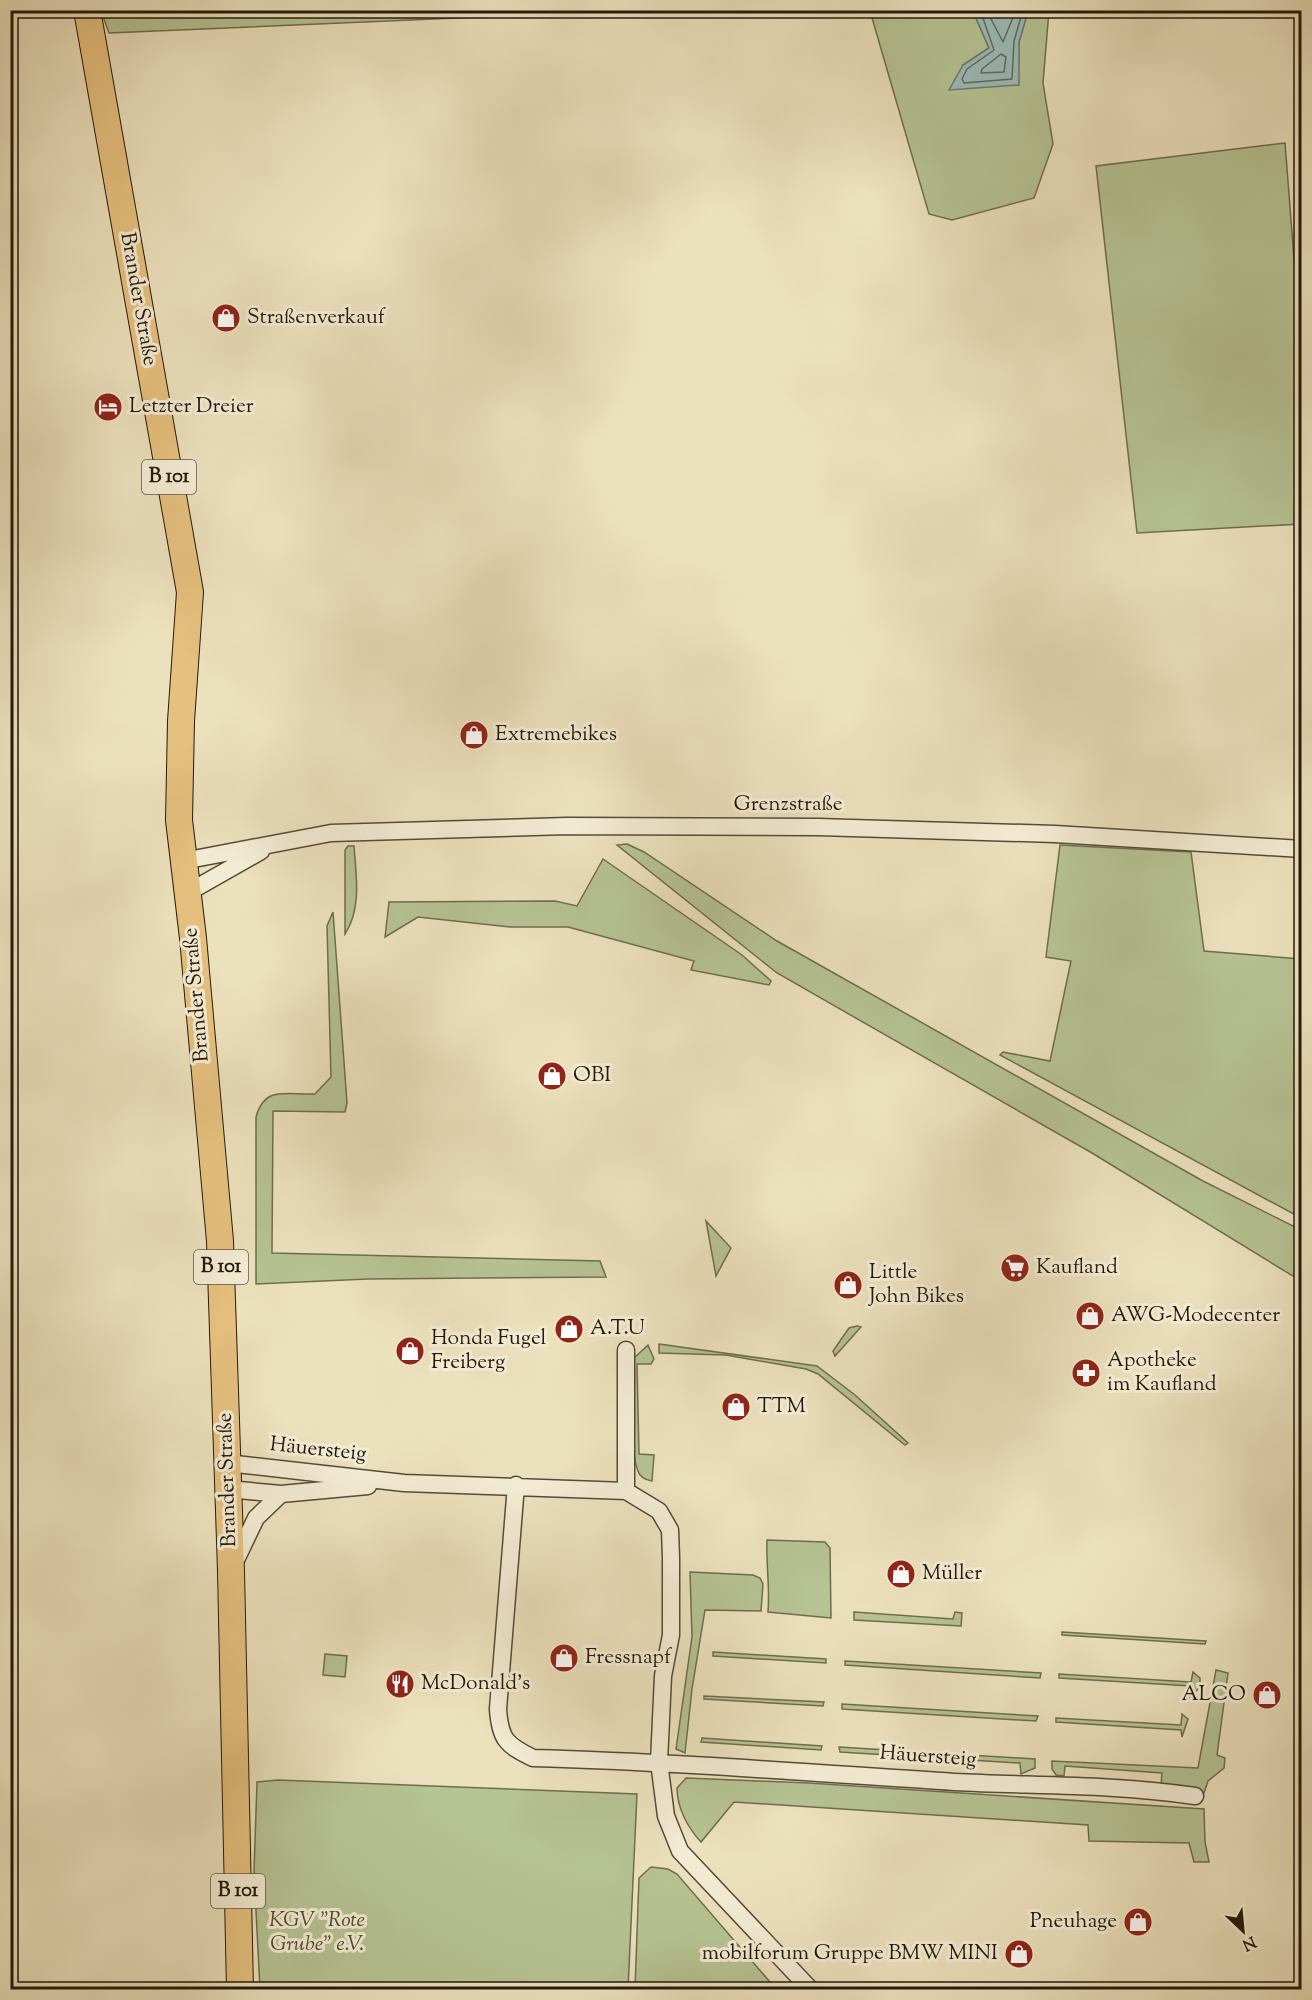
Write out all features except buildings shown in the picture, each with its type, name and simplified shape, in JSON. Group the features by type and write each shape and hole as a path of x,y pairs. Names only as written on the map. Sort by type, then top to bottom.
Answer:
{"main road":[{"name":"Brander Straße","path":"87,10 190,592 181,721 179,820 220,1241 231,1572 240,1989"}],"street":[{"name":"Grenzstraße","path":"183,861 331,833 567,826 818,827 1055,834 1302,849"},
{"name":"Grenzstraße","path":"187,894 275,844"},
{"path":"626,1350 626,1491"},
{"name":"Häuersteig","path":"227,1463 404,1483 516,1485 626,1491 659,1511 670,1530 671,1635 663,1676 659,1762 666,1816 680,1851 811,1989"},
{"name":"Häuersteig","path":"228,1489 281,1494 404,1483"},
{"name":"Häuersteig","path":"516,1485 498,1709 500,1731 512,1748 533,1758 659,1762 966,1782 1152,1790 1195,1796"},
{"path":"231,1572 256,1518 281,1494"}],"green space":[{"path":"101,10 618,11 109,33"},
{"path":"870,11 979,11 976,18 989,48 963,65 1018,85 1019,42 1028,11 1049,11 1043,83 1053,144 1034,198 952,220 929,214"},
{"path":"1285,143 1302,362 1301,524 1137,533 1096,166"},
{"path":"627,844 644,852 777,941 1203,1181 1301,1230 1301,1281 1092,1153 777,973 617,845"},
{"path":"1060,845 1191,852 1204,951 1301,959 1301,1218 1000,1055 1003,1052 1050,1061 1071,961 1046,957"},
{"path":"348,846 354,846 357,891 354,913 345,934 345,850"},
{"path":"603,859 742,955 771,981 769,985 691,970 694,961 568,927 511,927 418,917 385,937 389,902 555,901 577,906"},
{"path":"333,912 347,1103 345,1112 273,1111 272,1253 600,1261 606,1277 368,1279 256,1284 256,1117 265,1100 271,1096 286,1093 315,1094 331,1077 327,926"},
{"path":"706,1221 731,1248 716,1276"},
{"path":"861,1327 835,1356 833,1351 849,1328"},
{"path":"659,1344 817,1366 855,1395 908,1443 905,1445 818,1374 806,1369 726,1355 659,1353"},
{"path":"648,1345 654,1359 651,1364 637,1364 639,1454 654,1455 652,1481 639,1473 635,1461 633,1433 634,1358"},
{"path":"767,1540 825,1542 830,1548 831,1618 768,1612"},
{"path":"690,1572 753,1575 760,1578 763,1584 761,1611 705,1610 692,1689 685,1753 676,1749 692,1637"},
{"path":"854,1612 953,1619 955,1612 962,1613 961,1626 854,1620"},
{"path":"1062,1632 1206,1641 1205,1644 1062,1635"},
{"path":"713,1652 826,1659 826,1663 713,1656"},
{"path":"325,1654 347,1656 345,1677 323,1675"},
{"path":"845,1661 1041,1673 1040,1678 845,1665"},
{"path":"1216,1670 1228,1673 1217,1755 1225,1758 1224,1768 1208,1781 1204,1793 1165,1788 1161,1786 1162,1773 1065,1766 1064,1776 1056,1775 1052,1769 1052,1761 1198,1768"},
{"path":"1193,1672 1200,1678 1200,1687 1190,1697 1191,1686 1059,1678 1059,1674 1191,1682"},
{"path":"704,1696 824,1702 823,1706 704,1699"},
{"path":"842,1704 1038,1716 1036,1721 842,1709"},
{"path":"1182,1714 1188,1719 1182,1737 1181,1730 1056,1722 1056,1718 1181,1725"},
{"path":"702,1738 822,1746 821,1750 701,1742"},
{"path":"839,1747 1035,1759 1035,1768 1021,1774 1020,1763 840,1752"},
{"path":"686,1778 809,1783 1204,1809 1205,1842 1209,1862 1194,1862 1189,1843 1089,1841 1088,1825 734,1802 701,1842 688,1824 677,1795 677,1788"},
{"name":"KGV \"Rote Grube\" e.V.","path":"278,1780 637,1794 628,1989 260,1989 254,1872 257,1782"},
{"path":"651,1867 668,1869 677,1874 776,1989 635,1989 639,1878"}],"water":[{"path":"979,11 1028,11 1019,42 1019,85 949,90 963,65 989,48 976,18"}],"place":[{"name":"Straßenverkauf","path":"226,318"},
{"name":"Letzter Dreier","path":"108,407"},
{"name":"Extremebikes","path":"474,735"},
{"name":"OBI","path":"552,1076"},
{"name":"Kaufland","path":"1015,1268"},
{"name":"Little John Bikes","path":"848,1285"},
{"name":"AWG-Modecenter","path":"1090,1316"},
{"name":"A.T.U","path":"569,1329"},
{"name":"Honda Fugel Freiberg","path":"410,1351"},
{"name":"Apotheke im Kaufland","path":"1086,1373"},
{"name":"TTM","path":"736,1407"},
{"name":"Müller","path":"901,1574"},
{"name":"Fressnapf","path":"564,1658"},
{"name":"McDonald's","path":"400,1684"},
{"name":"ALCO","path":"1267,1695"},
{"name":"Pneuhage","path":"1138,1922"},
{"name":"mobilforum Gruppe BMW MINI","path":"1019,1954"}]}
